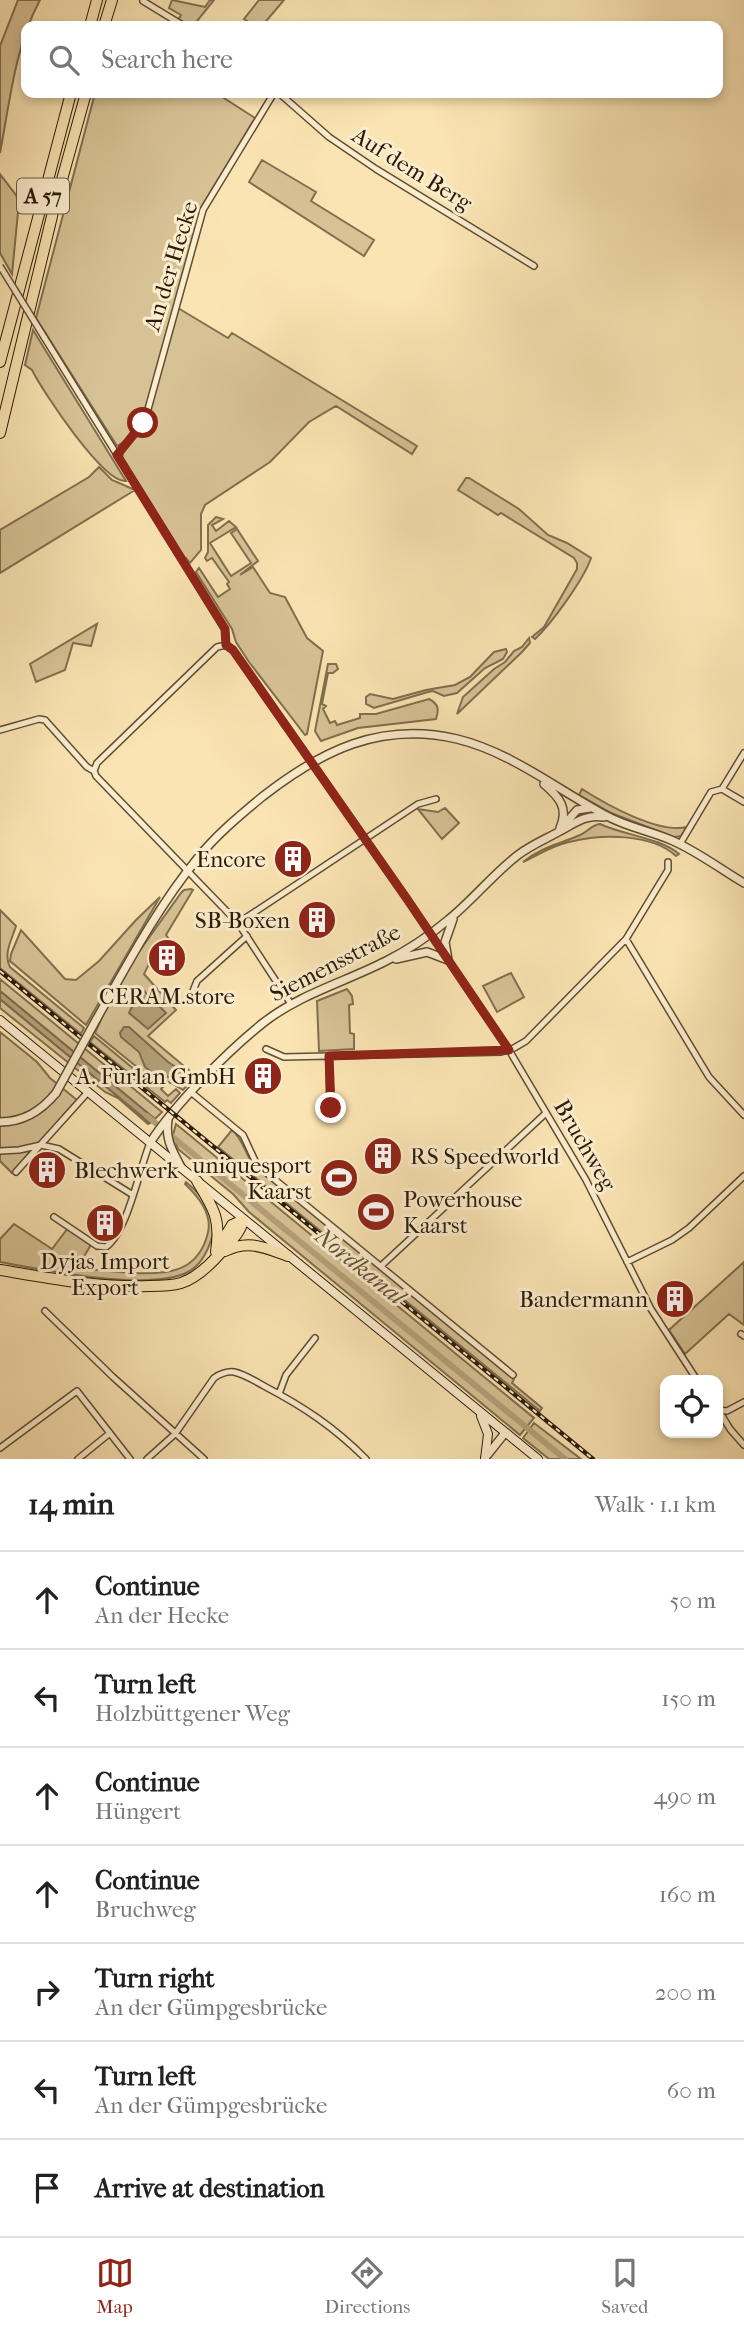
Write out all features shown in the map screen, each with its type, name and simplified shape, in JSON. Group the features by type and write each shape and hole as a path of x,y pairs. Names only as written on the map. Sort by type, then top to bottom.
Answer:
{"highway":[{"path":"91,21 97,0"},
{"path":"106,21 112,0"},
{"name":"A 57","path":"0,362 70,98"},
{"name":"A 57","path":"0,433 53,212 85,98"},
{"path":"197,1181 218,1220 217,1254"},
{"path":"0,1270 134,1287 180,1283 198,1274 208,1265 239,1230 243,1220"},
{"path":"217,1254 247,1244 263,1246 288,1256"}],"main road":[{"path":"0,1020 538,1459"},
{"path":"478,1410 488,1434 485,1459"}],"street":[{"path":"143,1 176,21"},
{"name":"An der Hecke","path":"117,455 145,420 205,206 271,98"},
{"name":"Auf dem Berg","path":"285,98 342,146 534,266"},
{"path":"0,266 225,629 226,645 217,647 97,763 94,771"},
{"name":"Bruchweg","path":"226,645 233,650 509,1050 586,1180 657,1319 694,1375"},
{"path":"0,730 39,719 45,720 238,923 291,1004"},
{"path":"0,1122 28,1117 39,1111 56,1093 129,961 201,854 235,820 280,783 311,762 364,739 396,734 427,734 486,748 611,818 680,844 744,883"},
{"path":"680,844 711,792 722,789 744,753"},
{"path":"534,774 562,803 562,829"},
{"path":"722,789 744,802"},
{"path":"238,923 418,804 436,799"},
{"name":"Siemensstraße","path":"562,829 577,810 592,808"},
{"name":"Siemensstraße","path":"150,1143 191,1093 248,1035 291,1004 386,961 430,934 455,915 518,855 562,829 589,816 611,818"},
{"path":"265,1049 284,1057 509,1050 526,1041 626,939 668,870 668,862"},
{"path":"386,961 427,952 447,960 446,937 455,915"},
{"path":"193,991 197,981 247,936"},
{"path":"626,939 709,1077 744,1115"},
{"path":"329,1056 331,1108"},
{"path":"16,1172 88,1092"},
{"path":"191,1093 243,1135 257,1165 513,1375"},
{"path":"381,1266 547,1113"},
{"path":"168,1119 167,1141 183,1170"},
{"path":"134,1129 146,1134 156,1133"},
{"path":"54,1217 97,1246 106,1247 119,1231 150,1143"},
{"path":"0,1151 41,1145 59,1149 133,1195"},
{"path":"626,1262 681,1234 700,1220 744,1176"},
{"path":"45,1311 204,1459"},
{"path":"279,1394 286,1374 315,1338"},
{"path":"147,1459 175,1434 216,1376 233,1372 279,1394 332,1427 366,1459"},
{"path":"0,1448 77,1391 130,1459"},
{"path":"723,1410 744,1402"},
{"path":"723,1419 744,1445"},
{"path":"78,1459 85,1457 110,1433"},
{"path":"485,1459 505,1433"}],"shaded area":[{"path":"18,0 40,0 31,21 21,21 21,49 0,153 0,46"},
{"path":"172,0 205,7 210,0 214,0 197,21 178,20 181,15 169,8"},
{"path":"259,0 284,0 266,21 244,19"},
{"path":"94,98 224,98 255,118 202,206 143,420 127,440 117,446 36,318"},
{"path":"262,160 316,192 311,201 374,240 364,256 249,182"},
{"path":"0,174 19,202 12,274 0,253"},
{"path":"178,308 228,338 232,333 417,446 412,454 336,406 309,422 270,462 205,505 201,514 201,550 190,563 184,559 122,458 124,449 146,422"},
{"path":"33,330 126,481 116,478 89,453 61,416 32,370 25,365"},
{"path":"99,467 112,480 135,490 0,573 0,530 89,477"},
{"path":"466,478 519,509 548,535 591,558 567,600 535,639 532,637 544,627 577,569 577,563 574,558 501,513 498,515 458,490"},
{"path":"216,517 223,519 212,525 216,531 229,521 236,527 210,543 231,576 251,563 231,533 237,529 258,561 240,575 253,567 270,593 285,597 307,638 323,651 305,735 249,662 196,572 199,568 218,597 230,589 227,584 229,582 212,558 207,561 205,558 208,552 208,525"},
{"path":"97,624 91,646 73,643 65,670 36,682 30,664"},
{"path":"529,638 530,643 522,652 457,714 463,697"},
{"path":"506,649 503,659 485,668 457,693 444,696 433,691 374,708 366,704 366,697 370,694 393,699 455,685 470,677 494,652"},
{"path":"328,664 336,664 338,669 328,673 322,704 326,706 323,709 330,723 335,721 337,725 360,718 360,714 376,714 429,699 437,708 436,719 358,728 321,741 315,731"},
{"path":"582,789 619,810 648,822 675,828 687,827 681,836 674,837 611,813 579,795"},
{"path":"445,808 459,823 442,839 418,809 438,812"},
{"path":"600,824 652,840 679,854 676,856 666,848 640,839 610,837 582,839 557,845 523,862 544,849"},
{"path":"193,890 166,935 171,942 151,960 144,974 176,1010 148,1036 196,1076 183,1090 148,1076 95,1033 138,953 181,893"},
{"path":"160,897 86,1025 10,961 21,930 65,979 76,980 99,961"},
{"path":"0,910 16,926 8,952 10,967 84,1028 81,1034 0,968"},
{"path":"511,973 524,997 497,1012 483,986"},
{"path":"0,979 162,1112 155,1119 0,991"},
{"path":"347,989 353,1004 349,1005 350,1033 354,1034 354,1049 319,1051 317,1001"},
{"path":"143,990 166,1013 148,1029 129,1013 139,992"},
{"path":"0,991 155,1119 150,1123 0,999"},
{"path":"0,999 150,1123 118,1098 105,1092 0,1008"},
{"path":"124,1027 129,1027 168,1062 187,1074 179,1079 154,1074 145,1067 139,1052 121,1037 120,1033"},
{"path":"0,1032 77,1100 12,1173 0,1161"},
{"path":"94,1036 146,1079 165,1085 161,1089 168,1096 176,1089 180,1093 171,1103 167,1100 165,1102 90,1042"},
{"path":"176,1124 534,1418 520,1435 249,1212 233,1194 178,1149 173,1135"},
{"path":"232,1130 255,1167 514,1379 512,1383 542,1408 540,1411 218,1147"},
{"path":"186,1182 207,1206 213,1221 210,1242 203,1257 197,1266 188,1272 171,1278 123,1280 0,1262 0,1239 14,1224 52,1249 68,1228 92,1243 77,1268 147,1273 185,1266 202,1249 209,1229 204,1207"},
{"path":"744,1262 744,1325 729,1314 685,1354 669,1330"},
{"path":"534,1423 581,1459 549,1459 523,1438"}],"waterway":[{"name":"Nordkanal","path":"147,1116 565,1459"}],"railway":[{"path":"0,971 593,1459"}],"place":[{"name":"Encore","path":"293,859"},
{"name":"SB-Boxen","path":"317,920"},
{"name":"CERAM.store","path":"167,958"},
{"name":"A. Furlan GmbH","path":"263,1076"},
{"name":"RS Speedworld","path":"383,1156"},
{"name":"Blechwerk","path":"47,1170"},
{"name":"uniquesport Kaarst","path":"339,1178"},
{"name":"Powerhouse Kaarst","path":"376,1212"},
{"name":"Dyjas Import Export","path":"105,1223"},
{"name":"Bandermann","path":"675,1299"}],"route":[{"path":"143,423 117,455 225,629 226,645 233,650 407,899 509,1050 329,1056 331,1108"}]}
